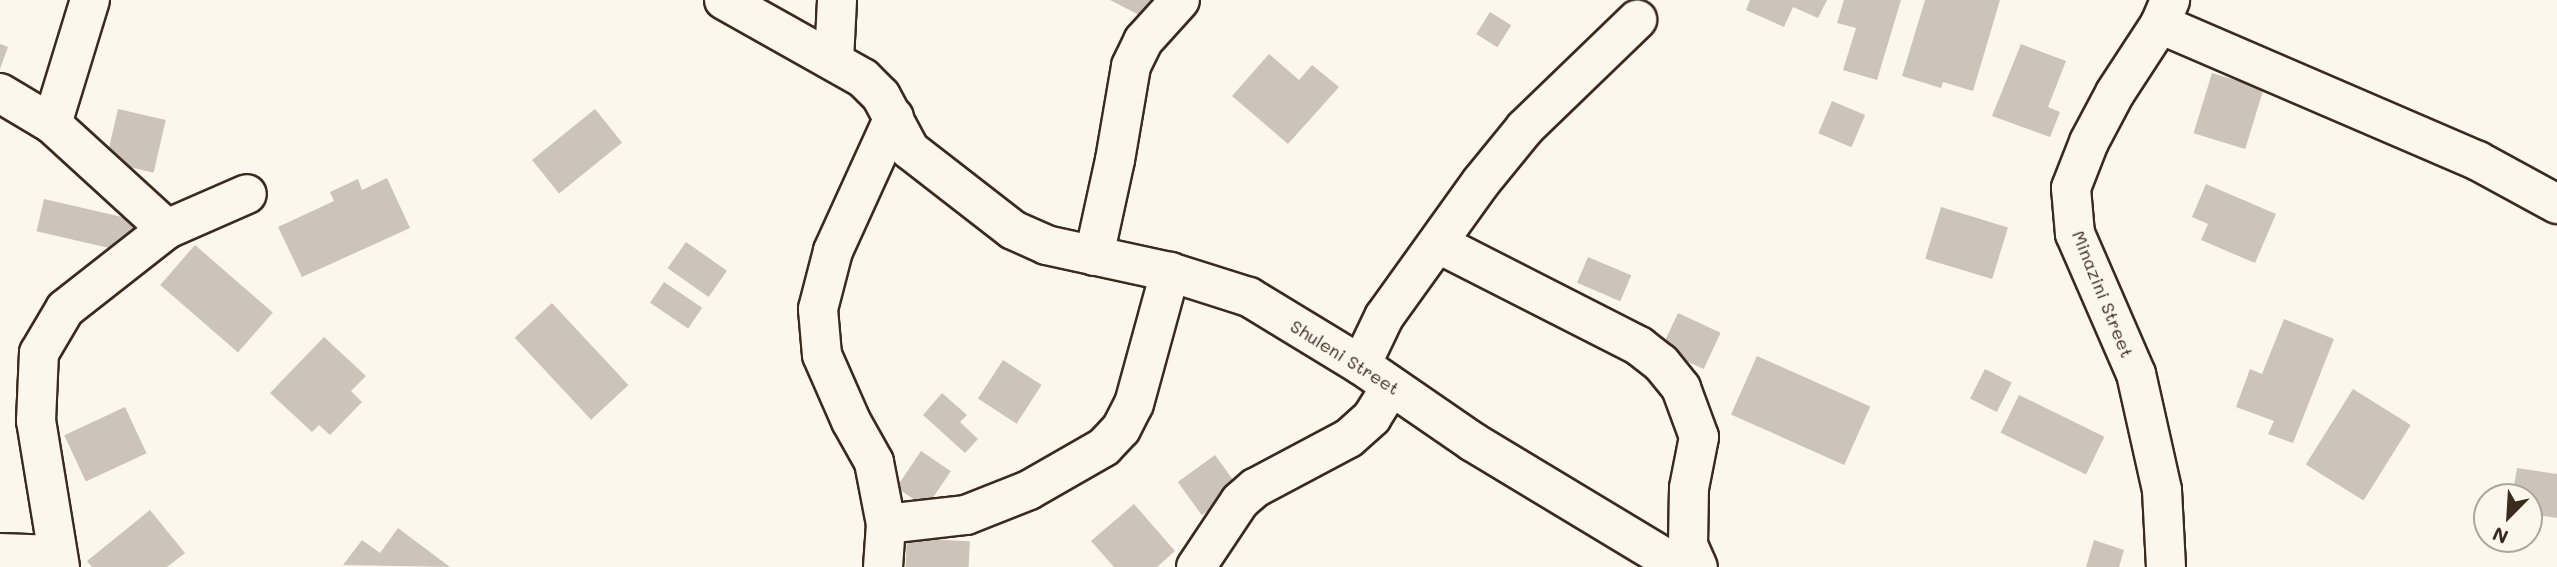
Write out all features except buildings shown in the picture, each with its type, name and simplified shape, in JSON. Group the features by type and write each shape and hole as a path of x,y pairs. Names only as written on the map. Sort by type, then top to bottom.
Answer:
{"street":[{"path":"52,124 90,0"},
{"name":"Shuleni Street","path":"724,0 863,78 881,96 910,150 1013,230 1046,245 1170,272 1249,297 1376,375 1473,442 1680,567"},
{"path":"834,61 837,0"},
{"path":"1094,256 1115,160 1131,66 1143,41 1180,0"},
{"path":"2165,12 2478,161 2557,204"},
{"name":"Minazini Street","path":"2165,12 2115,93 2089,142 2071,188 2075,234 2136,374 2162,490 2166,567"},
{"path":"1196,567 1240,501 1255,488 1349,438 1372,417 1384,317 1481,182 1525,128 1637,20"},
{"path":"0,93 52,124 167,229"},
{"path":"883,567 886,524 874,462 851,421 822,355 818,309 833,251 894,117"},
{"path":"0,553 58,561 36,421 38,353 65,309 167,229 247,194"},
{"path":"1438,244 1639,346 1661,363 1681,388 1699,437 1689,488 1688,545 1698,567"},
{"path":"886,524 966,515 1029,491 1104,447 1121,429 1134,404 1170,272"}]}
